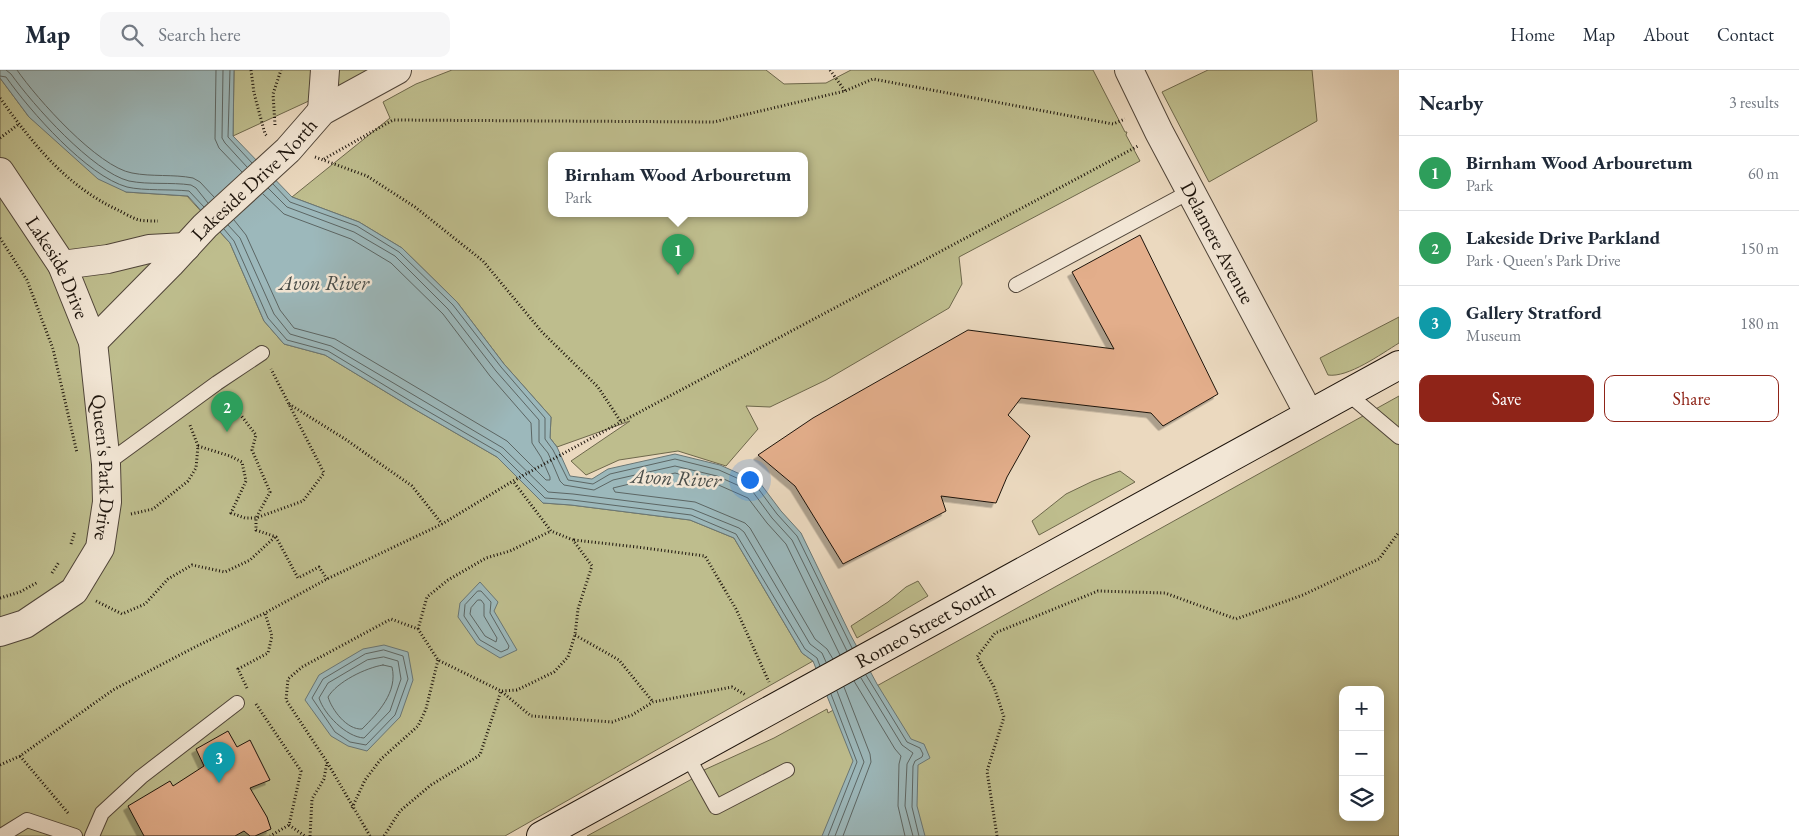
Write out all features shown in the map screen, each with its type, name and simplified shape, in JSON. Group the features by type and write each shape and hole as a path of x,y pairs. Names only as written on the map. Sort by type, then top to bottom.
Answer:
{"street":[{"name":"Lakeside Drive North","path":"322,111 325,70"},
{"name":"Lakeside Drive North","path":"92,342 186,247 278,143 322,111 397,70"},
{"name":"Delamere Avenue","path":"1129,70 1159,132 1308,414"},
{"name":"Lakeside Drive","path":"0,172 62,265 92,342"},
{"name":"Lakeside Drive North","path":"62,265 108,259 149,250 186,247"},
{"name":"Queen's Park Drive","path":"0,632 25,624 74,591 100,548 107,502 106,464 92,342"},
{"name":"Romeo Street South","path":"541,836 1399,364"}],"lane":[{"path":"1016,284 1191,191"},
{"path":"106,464 262,352"},
{"path":"1347,393 1399,437"},
{"path":"92,836 102,813 141,777 238,704"},
{"path":"687,755 716,807 788,770"},
{"path":"1,836 27,820 75,836"}],"path":[{"path":"251,70 254,93 265,134 278,143"},
{"path":"278,143 275,131 272,94 281,70"},
{"path":"830,70 845,91"},
{"path":"622,422 598,388 542,332 483,261 415,207 367,176 324,159 393,120 714,122 845,91 873,79 1113,124 1125,119"},
{"path":"0,98 43,154 69,180 100,202 139,220 164,222"},
{"path":"0,138 19,124"},
{"path":"0,765 20,756 113,690 265,613 326,579 442,524 513,481 1060,189 1140,145 1159,132"},
{"path":"0,238 27,280 53,349 79,461"},
{"path":"198,446 230,456 242,462 246,481 231,513 245,518 256,518 303,502 324,474 262,352"},
{"path":"217,383 256,435 252,450 270,492 256,518 256,530 276,537 298,578 319,566 326,579"},
{"path":"289,404 345,439 412,486 442,524"},
{"path":"104,521 153,509 188,481 196,468 198,446 184,407"},
{"path":"513,481 550,531 573,540 705,556 736,609 771,685 803,691"},
{"path":"66,551 71,544 76,527"},
{"path":"418,628 427,597 448,580 486,558 510,551 550,531"},
{"path":"997,836 987,771 1004,717 994,687 977,657 995,633 1098,591 1165,593 1236,619 1303,595 1378,560 1399,532"},
{"path":"74,591 122,614 144,604 168,579 192,565 225,572 250,560 276,537"},
{"path":"501,692 517,690 554,672 568,657 576,635 578,609 592,566 573,540"},
{"path":"51,575 61,559"},
{"path":"0,598 20,592 43,579"},
{"path":"265,613 272,636 268,653 238,669 250,695 301,771 289,825 270,836"},
{"path":"370,836 327,762 286,700 288,679 302,667 391,619 418,628 438,660 501,692 531,716 612,722 632,715 653,702 732,687 750,697"},
{"path":"576,635 619,660 653,702"},
{"path":"352,808 365,780 381,760 418,726 426,709 438,660"},
{"path":"384,836 400,811 431,785 480,755 501,692"},
{"path":"238,704 250,695"},
{"path":"20,756 68,814"},
{"path":"310,836 312,799 324,779 327,762"},
{"path":"289,825 305,836"}],"shaded area":[{"path":"234,70 376,70 233,136"},
{"path":"452,70 766,70 784,84 826,83 851,70 1093,70 1125,132 1127,132 1126,135 1140,161 959,257 962,284 949,308 826,380 770,407 746,406 758,429 726,466 678,451 619,460 586,475 571,461 630,421 557,447 550,438 551,417 504,364 457,302 402,248 359,222 292,197 390,118 383,102 416,84"},
{"path":"1208,70 1312,70 1317,121 1209,182 1162,92"},
{"path":"0,78 29,117 126,192 187,196 230,243 264,321 284,344 325,355 497,457 543,503 690,520 734,538 802,653 813,661 505,836 0,836"},
{"path":"1399,317 1399,343 1355,369 1336,375 1328,375 1320,358"},
{"path":"1399,396 1399,836 587,836 692,779 695,783 707,777 704,770 774,738 827,709 828,713"},
{"path":"1120,471 1135,482 1039,535 1032,521 1066,494"},
{"path":"918,581 928,596 857,638 851,626 888,602 906,587"}],"water":[{"name":"Avon River","path":"0,70 234,70 233,136 292,197 359,222 402,248 457,302 504,364 551,417 550,438 557,447 570,476 592,479 608,469 675,454 720,465 760,483 781,511 801,533 850,634 877,684 911,739 924,744 930,758 918,765 917,806 925,836 822,836 853,761 813,661 802,653 734,538 690,520 543,503 497,457 325,355 284,344 264,321 230,243 188,196 126,192 98,179 29,117 0,78"},
{"path":"480,582 498,602 494,611 517,650 500,658 477,644 458,617 460,603"},
{"path":"384,645 408,652 413,680 400,717 367,751 348,746 331,736 305,700 319,675 363,649"}],"building":[{"path":"1140,235 1218,394 1163,426 1151,413 1021,398 1008,415 1030,436 1007,477 996,503 941,496 946,511 843,564 795,486 758,455 813,418 968,330 1114,349 1072,272"},
{"path":"228,731 237,747 250,740 270,780 250,788 267,817 271,829 255,836 250,836 244,831 235,836 144,836 128,806 170,781 173,786 204,766 196,749"}],"place":[{"name":"Birnham Wood Arbouretum","path":"678,275"},
{"name":"Lakeside Drive Parkland","path":"227,432"},
{"name":"Gallery Stratford","path":"219,783"}]}
